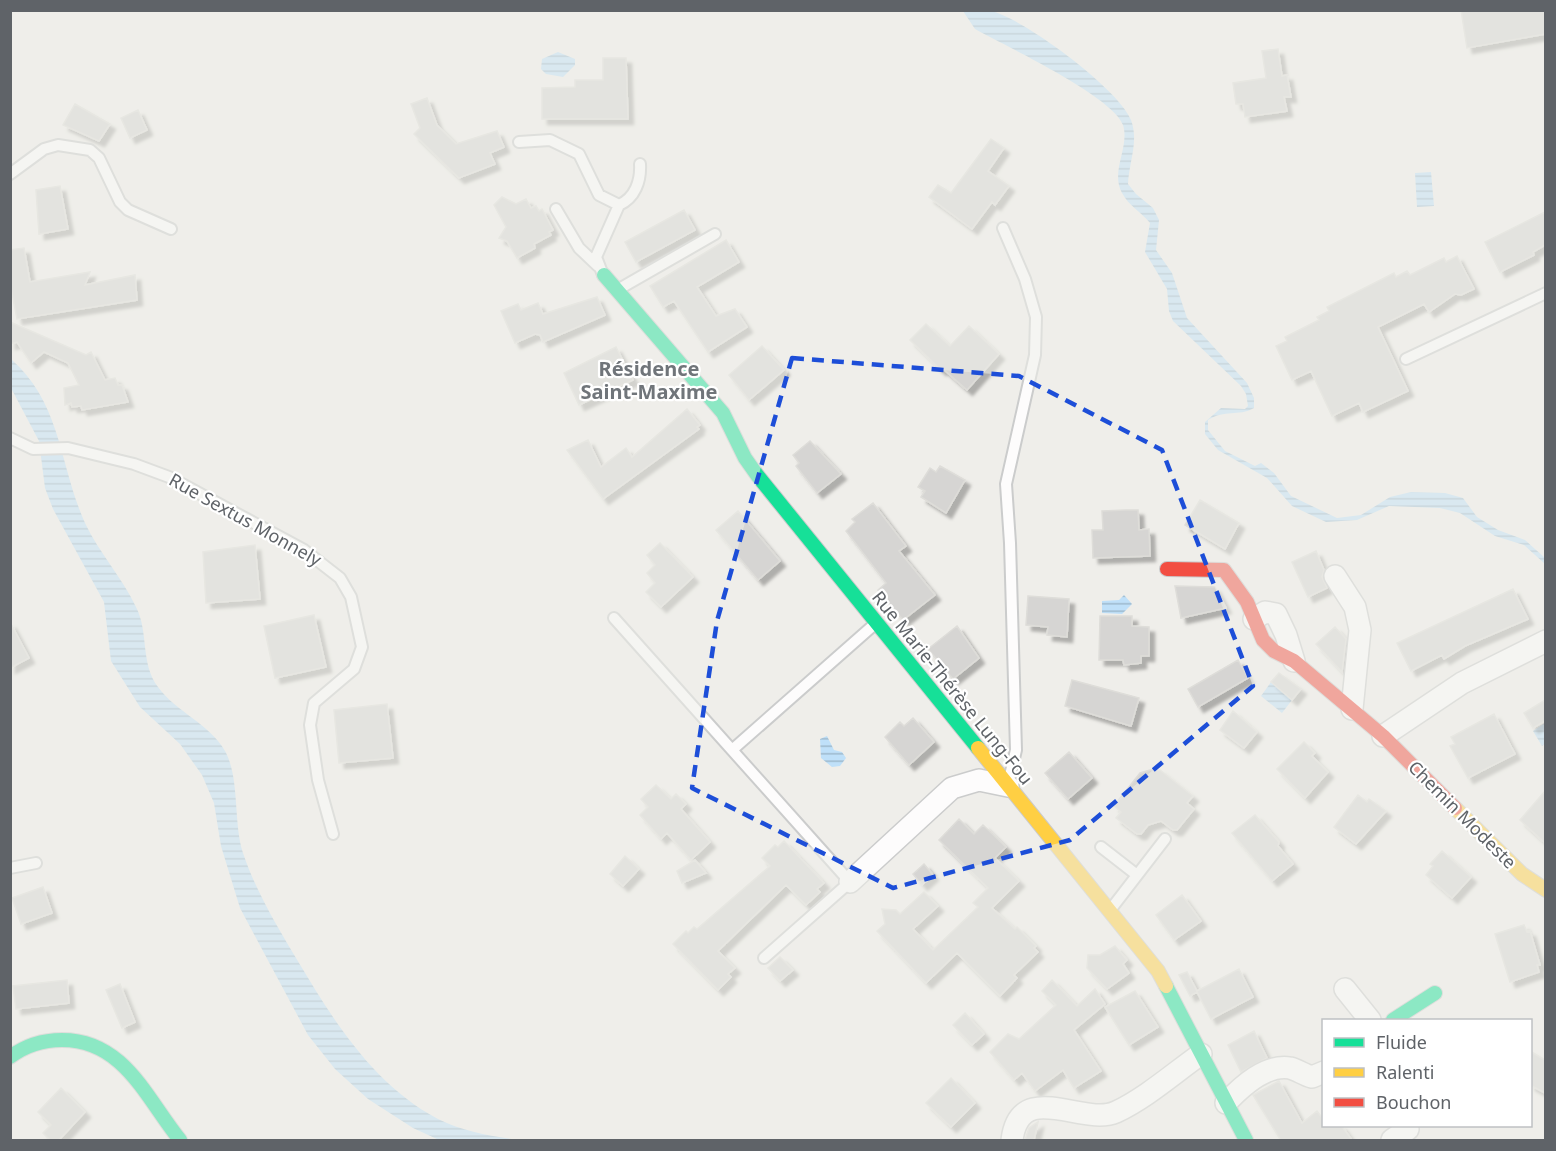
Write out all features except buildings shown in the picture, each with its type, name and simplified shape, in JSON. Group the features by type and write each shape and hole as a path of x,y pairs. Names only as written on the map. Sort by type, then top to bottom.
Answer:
{"street":[{"name":"Rue Marie-Thérèse Lung-Fou","path":"601,271 723,413 745,458 757,475 1158,971 1246,1140"},
{"path":"1167,569 1224,570 1248,602 1254,619 1266,612 1276,614 1282,623 1294,661"},
{"path":"1335,576 1355,607 1360,630 1352,709"},
{"path":"1383,736 1462,683 1545,641"},
{"name":"Chemin Modeste","path":"1294,661 1383,736 1522,874 1545,890"},
{"path":"850,882 952,788 979,780 1008,786"},
{"path":"1345,989 1369,1019"},
{"path":"1395,1019 1435,993"},
{"path":"10,1057 19,1050 42,1040 76,1040 104,1048 126,1068 180,1140"},
{"path":"1012,1140 1019,1117 1027,1112 1057,1107 1101,1117 1108,1115 1129,1105 1201,1054"},
{"path":"1226,1103 1248,1082 1275,1068 1294,1069 1312,1077 1322,1072"}],"lane":[{"path":"519,142 550,140 579,154 599,195 619,206"},
{"path":"10,174 44,149 57,146 90,150 99,158 120,201 128,210 171,229"},
{"path":"601,271 596,257 619,206 630,200 641,177 639,164"},
{"path":"556,209 579,249 601,271"},
{"path":"1003,228 1025,279 1036,317 1035,355 1006,484 1016,750 1008,786"},
{"path":"616,290 715,234"},
{"path":"1406,359 1545,293"},
{"name":"Rue Sextus Monnely","path":"10,438 33,449 68,448 134,464 169,477 304,550 340,578 351,597 362,647 354,669 314,703 310,725 318,780 333,834"},
{"path":"614,618 850,882 764,958"},
{"path":"732,750 876,623"},
{"path":"1109,911 1165,839"},
{"path":"1101,847 1137,875"},
{"path":"10,868 36,863"}],"highlighted area":[{"path":"792,358 1019,376 1162,450 1253,686 1070,840 893,888 692,788 717,621"}],"water":[{"path":"963,11 991,11 1006,16 1046,40 1109,91 1131,120 1134,144 1128,184 1153,208 1159,220 1156,250 1172,273 1187,318 1247,383 1254,398 1254,408 1248,411 1220,415 1208,420 1208,430 1225,451 1255,466 1261,463 1274,473 1291,496 1337,518 1361,515 1390,497 1411,492 1445,493 1463,498 1477,517 1498,530 1525,540 1545,558 1545,564 1524,545 1495,536 1460,513 1440,508 1389,506 1357,520 1326,522 1292,506 1267,478 1218,450 1205,434 1205,422 1221,408 1245,409 1248,406 1246,394 1241,386 1173,321 1169,311 1167,289 1145,252 1150,223 1128,202 1119,185 1118,176 1124,142 1123,125 1115,113 1080,87 975,29"},
{"path":"558,52 575,59 575,65 563,77 546,74 541,69 542,59"},
{"path":"1431,172 1434,206 1417,207 1415,173"},
{"path":"11,359 28,377 40,395 50,415 85,523 136,607 152,678 165,696 211,733 225,751 233,774 240,841 248,867 275,923 327,1008 375,1071 415,1105 438,1119 458,1127 519,1140 439,1140 413,1128 368,1099 335,1069 308,1035 240,908 221,846 214,803 202,775 180,744 140,707 111,661 104,602 53,509 45,488 39,441 11,388"},
{"path":"1124,595 1132,604 1122,614 1102,613 1102,601 1119,600"},
{"path":"1271,682 1292,700 1282,713 1261,696"},
{"path":"1545,723 1545,744 1542,746 1533,731"},
{"path":"827,736 834,750 842,752 846,758 840,766 832,767 821,758 820,739"}],"traffic: fast":[{"path":"604,275 723,413 745,458 757,475 978,748"},
{"path":"1166,986 1246,1140"},
{"path":"1395,1019 1435,993"},
{"path":"10,1057 28,1046 55,1040 83,1043 102,1050 132,1074 180,1140"}],"traffic: slow":[{"path":"978,748 1158,971 1166,986"},
{"path":"1455,808 1522,874 1546,890"}],"traffic: jam":[{"path":"1167,569 1224,570 1247,602 1263,640 1274,651 1294,661 1383,736 1455,808"}],"district":[{"name":"Résidence Saint-Maxime","path":"649,380"}]}
